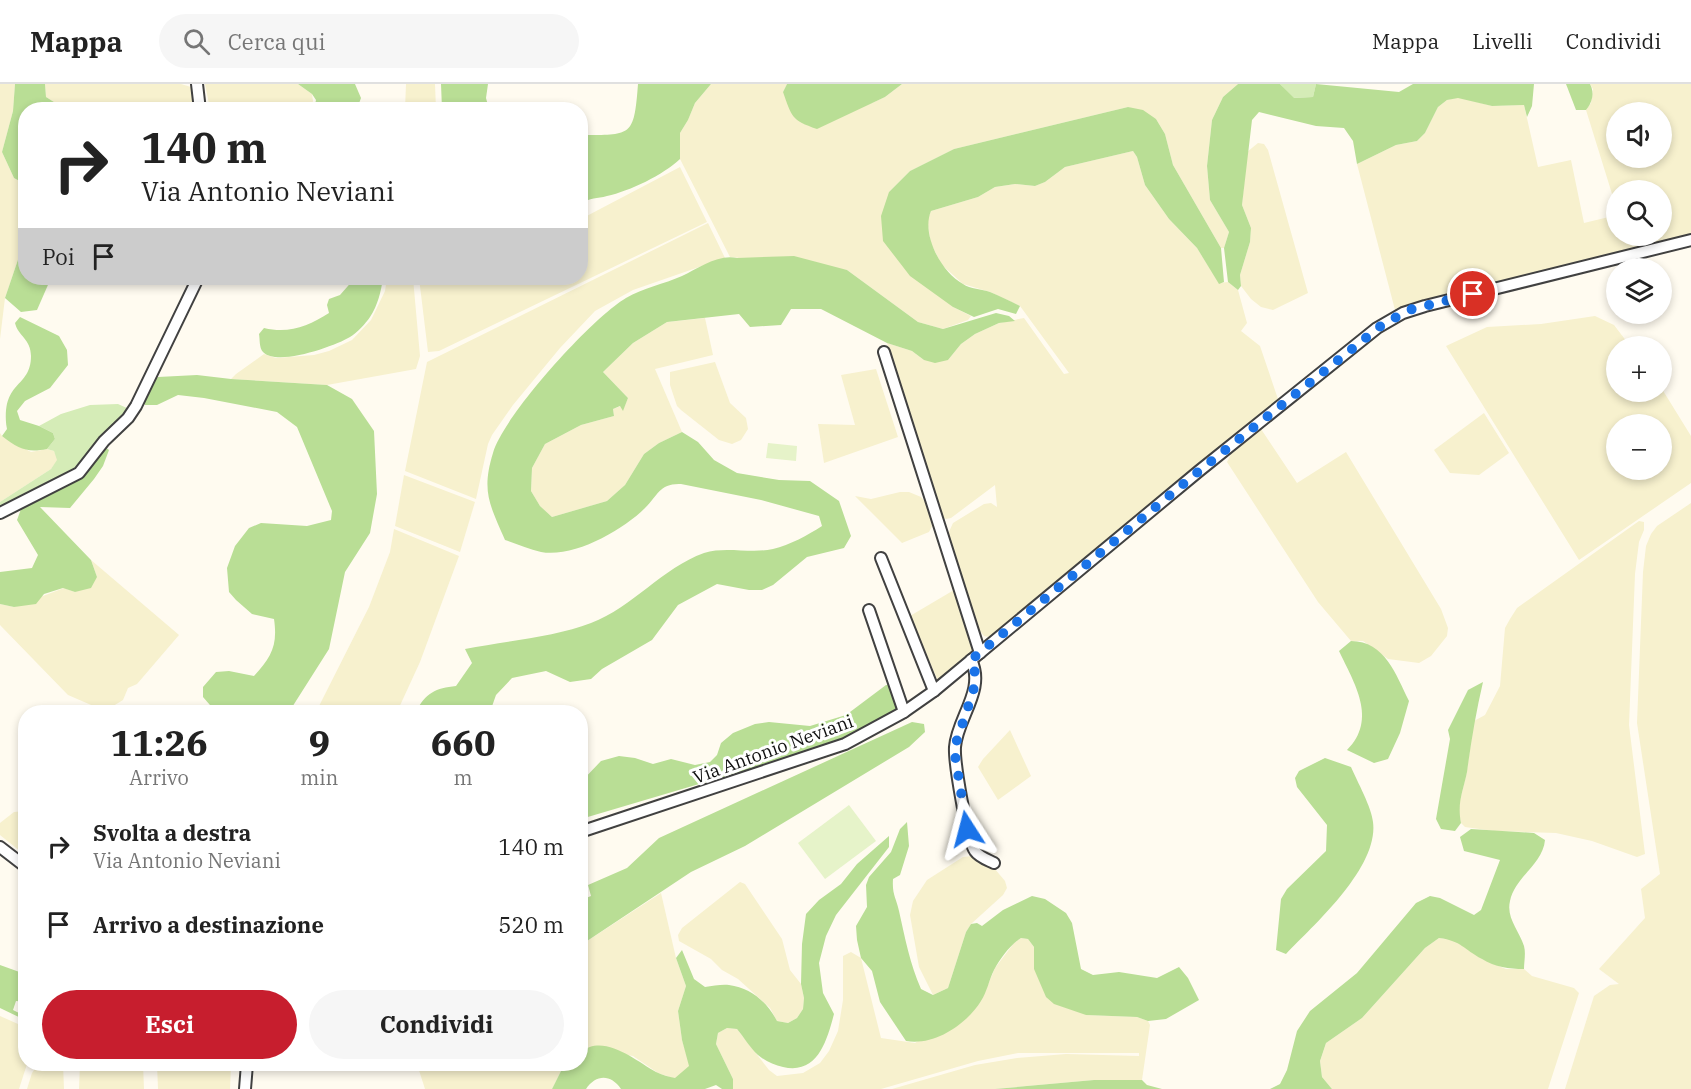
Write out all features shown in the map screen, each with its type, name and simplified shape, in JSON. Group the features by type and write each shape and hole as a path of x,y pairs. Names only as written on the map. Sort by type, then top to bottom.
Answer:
{"street":[{"path":"198,84 199,102"},
{"name":"Via Antonio Neviani","path":"588,829 845,744 904,712 934,691 1199,471 1391,319 1417,308 1691,240"},
{"path":"0,513 79,473 104,441 128,418 195,285"},
{"path":"884,352 907,437 980,653"},
{"path":"881,558 934,691"},
{"path":"868,610 904,712"},
{"path":"971,660 976,676 973,692 954,749 967,829 975,851 994,863"},
{"path":"0,847 18,861"},
{"path":"245,1089 246,1071"}],"shaded area":[{"path":"0,84 15,84 13,111 2,152 14,178 18,180 18,260 5,298 0,339"},
{"path":"45,84 181,84 191,87 194,102 54,102 46,97"},
{"path":"205,84 298,84 312,94 313,101 313,102 209,102"},
{"path":"406,84 435,84 436,102 405,102"},
{"path":"711,84 787,84 783,92 872,103 885,97 902,84 1238,84 1223,97 1212,120 1207,166 1210,200 1229,232 1224,248 1221,248 1173,165 1165,134 1156,119 1128,107 954,149 910,171 889,192 953,307 971,316 968,320 943,329 918,322 847,270 730,257 680,159 680,133 695,103"},
{"path":"1590,84 1691,84 1691,235 1672,240 1672,180 1608,180 1586,110 1591,103 1593,89"},
{"path":"1458,97 1492,106 1524,105 1538,167 1571,160 1584,223 1606,218 1606,246 1646,246 1423,301 1395,310 1357,164 1396,145 1417,141 1425,133 1438,107 1447,100"},
{"path":"1258,143 1264,144 1268,150 1308,293 1273,310 1261,307 1251,299 1241,286 1240,275 1250,242 1251,228 1242,205 1247,152"},
{"path":"1133,151 1145,185 1169,219 1197,248 1219,283 1228,282 1238,290 1247,323 1241,331 1260,346 1279,402 989,637 984,636 980,631 948,534 953,523 984,504 991,503 997,507 995,485 951,518 942,517 887,343 912,351 924,360 948,360 961,344 975,334 999,323 1024,318 1064,374 1069,373 1020,306 990,292 963,284 942,265 931,244 927,220 931,211 978,197 995,187 1015,184 1035,186 1045,182 1065,167"},
{"path":"680,167 707,222 588,279 588,215"},
{"path":"708,223 725,258 633,290 595,311 560,348 513,405 492,435 476,499 405,471 427,362 583,285 588,285 588,282"},
{"path":"386,285 414,285 420,356 416,369 327,385 231,379 264,354 276,358 314,355 352,340 371,320"},
{"path":"420,285 576,285 439,351 428,352"},
{"path":"1595,316 1606,321 1606,324 1614,325 1622,336 1606,336 1606,402 1670,402 1691,436 1691,483 1579,560 1446,346 1487,327 1541,324"},
{"path":"705,318 713,355 655,369 682,432 659,443 644,454 625,485 607,501 552,517 540,506 531,491 532,468 545,444 581,425 614,416 613,409 621,406 623,410 628,398 603,372 633,343 667,322"},
{"path":"715,362 730,403 746,418 748,429 741,440 732,444 719,440 681,410 677,406 670,385 670,372"},
{"path":"876,369 898,437 824,463 818,424 855,425 841,375"},
{"path":"1484,413 1509,453 1479,475 1450,473 1434,450"},
{"path":"1261,429 1297,483 1346,452 1441,609 1448,628 1447,636 1431,656 1419,663 1388,659 1363,641 1351,641 1318,602 1227,462 1231,454"},
{"path":"0,433 31,452 47,449 54,451 58,460 51,469 0,502"},
{"path":"404,475 475,502 460,552 395,526"},
{"path":"909,492 921,497 926,503 932,526 929,532 902,543 855,496 871,499"},
{"path":"1691,503 1691,1089 1565,1089 1594,996 1610,985 1619,984 1599,969 1645,918 1641,889 1660,874 1637,723 1643,572 1646,546 1651,534 1657,526"},
{"path":"1639,521 1644,522 1644,530 1639,542 1635,574 1629,725 1645,854 1637,857 1592,841 1556,833 1494,831 1465,827 1461,823 1458,808 1466,776 1474,721 1485,715 1500,686 1505,628 1510,619 1517,608"},
{"path":"394,529 459,556 420,662 400,705 320,705 369,607 390,552"},
{"path":"91,560 179,635 137,684 128,688 123,700 115,705 91,705 68,695 0,625 0,604 14,607 64,588 75,592 97,577"},
{"path":"954,590 977,651 938,681 910,616"},
{"path":"1010,730 1031,776 998,800 978,767"},
{"path":"14,812 18,812 18,849 0,835 0,823"},
{"path":"972,856 989,862 1005,881 1007,888 1003,895 971,924 966,932 948,988 933,995 919,967 910,915 913,901 927,880 963,857"},
{"path":"740,882 745,884 782,939 790,970 801,984 804,998 803,1009 797,1018 788,1023 777,1021 770,1008 738,979 722,970 711,959 679,941 678,935 682,928"},
{"path":"661,893 676,958 686,986 678,1011 682,1040 690,1066 675,1079 658,1073 633,1056 588,1048 588,940"},
{"path":"1021,938 1028,939 1034,947 1034,969 1086,1015 1137,1017 1148,1021 1150,1025 1142,1080 1094,1080 995,1089 892,1089 975,1065 1017,1058 1066,1054 1139,1056 1139,1053 1018,1053 978,1061 881,1089 733,1089 733,1079 716,1044 718,1033 727,1028 737,1029 769,1070 777,1076 803,1073 820,1063 829,1051 838,1031 843,1000 843,956 851,952 861,958 881,1038 915,1043 981,1001 995,968 1014,943"},
{"path":"1439,938 1456,940 1482,959 1506,969 1524,969 1532,976 1574,988 1579,993 1548,1089 1332,1089 1322,1077 1320,1061 1326,1043 1362,1018 1425,948"},
{"path":"0,1016 18,1024 18,1071 25,1071 19,1089 0,1089"},
{"path":"33,1071 63,1071 64,1089 27,1089"},
{"path":"80,1071 143,1071 144,1089 79,1089"},
{"path":"157,1071 231,1071 230,1089 158,1089"},
{"path":"419,1071 561,1071 552,1089 425,1089"}],"green space":[{"path":"15,84 45,84 46,97 54,102 18,102 18,180 14,178 2,152 13,111"},
{"path":"298,84 355,84 361,98 360,102 316,102 312,94"},
{"path":"441,84 488,84 487,102 442,102"},
{"path":"638,84 711,84 695,103 680,133 680,159 665,171 636,186 616,194 588,200 588,135 620,133 627,129 635,114"},
{"path":"787,84 902,84 885,97 817,129 797,120 788,107 783,92"},
{"path":"1238,84 1280,84 1294,98 1313,97 1316,84 1399,92 1413,84 1534,84 1532,106 1527,117 1524,105 1492,106 1458,98 1447,100 1438,107 1425,133 1417,141 1396,145 1357,164 1353,141 1344,128 1316,126 1259,112 1252,120 1242,205 1251,228 1250,242 1240,275 1241,286 1238,290 1228,282 1224,248 1229,232 1210,200 1207,166 1212,120 1223,97"},
{"path":"1280,84 1316,84 1313,97 1293,98"},
{"path":"1566,84 1590,84 1592,98 1586,110 1576,110"},
{"path":"1128,107 1143,110 1156,119 1165,134 1173,165 1221,248 1224,282 1219,284 1197,248 1169,219 1145,185 1133,151 1065,167 1045,182 1035,186 1015,184 995,187 978,197 931,211 929,230 931,241 947,271 966,286 990,292 1020,306 1016,314 998,309 974,317 953,307 910,276 883,241 881,216 889,192 910,171 954,149"},
{"path":"794,256 847,270 918,322 943,329 996,313 1009,316 1015,321 999,323 975,334 961,344 948,360 935,363 924,360 912,351 887,343 821,309 791,309 781,325 750,327 739,314 667,322 633,343 603,372 628,398 623,411 620,406 613,409 614,416 581,425 545,444 532,468 531,491 540,506 552,517 607,501 625,485 644,454 659,443 682,432 698,442 714,460 737,473 779,480 810,481 839,501 851,536 844,548 807,557 773,585 762,590 717,584 678,605 652,640 602,669 591,679 570,682 546,671 512,678 496,695 492,705 420,705 432,693 456,686 472,663 465,649 577,628 606,616 675,568 704,553 721,550 773,549 799,539 822,526 819,516 761,500 674,484 660,491 635,517 610,534 582,547 554,553 541,552 505,540 491,507 488,488 489,466 500,436 531,393 592,325 626,298 716,260"},
{"path":"18,260 18,285 48,285 37,310 21,312 5,298"},
{"path":"349,285 382,285 373,312 350,337 306,354 280,357 270,356 263,352 259,334 264,328 282,330 306,325 329,313 327,305 329,299 340,295"},
{"path":"20,317 59,336 67,350 68,365 50,388 25,401 17,411 20,420 53,433 55,439 47,449 23,449 2,436 7,429 8,402 30,367 29,346 15,323"},
{"path":"197,375 327,385 352,399 374,431 377,494 370,533 345,572 329,649 293,705 210,705 203,697 203,687 216,672 229,671 254,676 269,657 274,644 274,619 252,614 229,592 227,568 235,546 249,528 261,523 307,526 331,520 332,511 297,427 277,412 204,398 178,395 157,405 145,405 142,399 151,382 158,377"},
{"path":"118,404 129,409 72,473 0,509 0,502 51,469 57,460 54,451 47,449 55,439 53,433 39,426 61,414 90,405"},
{"path":"768,443 797,446 796,461 766,458"},
{"path":"105,447 109,450 103,466 70,508 40,507 91,560 97,577 91,588 75,592 63,588 44,594 36,604 14,607 0,604 0,572 32,568 38,555 17,520 21,509 87,471"},
{"path":"1351,641 1373,647 1381,653 1394,671 1409,701 1400,733 1388,759 1374,763 1347,750 1361,726 1362,713 1356,688 1339,651"},
{"path":"1483,682 1460,803 1461,823 1455,831 1441,829 1436,819 1450,739 1448,730 1468,690"},
{"path":"886,685 892,685 901,707 897,713 844,741 588,817 588,775 601,761 619,756 653,764 671,759 695,765 710,762 717,755 721,743 733,733 755,724 769,722 810,726 846,715"},
{"path":"912,722 924,724 925,732 909,747 745,846 691,872 588,940 588,897 591,896 588,885 627,868 659,838"},
{"path":"1325,758 1351,767 1372,816 1372,839 1356,876 1343,894 1286,954 1276,950 1281,899 1287,889 1326,851 1327,825 1297,787 1295,778 1299,771"},
{"path":"849,805 876,841 825,879 798,843"},
{"path":"907,822 909,846 900,875 893,879 893,889 911,960 921,989 933,995 948,988 966,932 971,924 977,923 982,926 1003,910 1032,896 1045,899 1066,913 1072,923 1081,969 1093,975 1119,972 1157,978 1179,967 1188,978 1199,1000 1166,1019 1148,1021 1137,1017 1086,1015 1054,1004 1046,997 1034,969 1034,947 1028,939 1021,938 999,961 983,997 967,1018 938,1037 917,1042 906,1041 880,1002 872,971 861,958 856,926 867,907 866,885 869,877 891,852 900,829"},
{"path":"1471,829 1534,833 1545,840 1539,856 1513,892 1509,907 1511,918 1525,949 1524,969 1492,964 1458,943 1439,938 1425,948 1362,1018 1326,1043 1320,1061 1322,1077 1332,1089 1270,1089 1280,1084 1287,1070 1297,1031 1310,1011 1357,973 1416,903 1430,896 1440,898 1474,915 1481,910 1500,860 1464,851 1460,837"},
{"path":"889,836 889,847 836,915 826,936 819,963 823,993 834,1014 824,1044 813,1061 795,1068 773,1064 755,1052 737,1029 727,1028 718,1033 716,1044 733,1079 733,1089 722,1089 716,1085 705,1089 621,1089 608,1078 599,1078 586,1089 552,1089 561,1071 588,1071 588,1048 590,1047 610,1047 656,1072 673,1078 689,1066 678,1011 686,986 676,958 682,950 694,979 705,987 729,985 744,989 758,997 777,1021 788,1023 797,1018 803,1009 804,998 801,984 802,944 806,914 819,900 841,884 857,864"},
{"path":"0,965 18,971 18,1001 16,1001 13,1010 18,1012 18,1017 0,1008"},
{"path":"1094,1080 1142,1080 1147,1085 1162,1089 995,1089"}],"route":[{"path":"967,829 954,749 973,692 976,676 971,660 1199,471 1382,325 1409,310 1473,294"}]}
